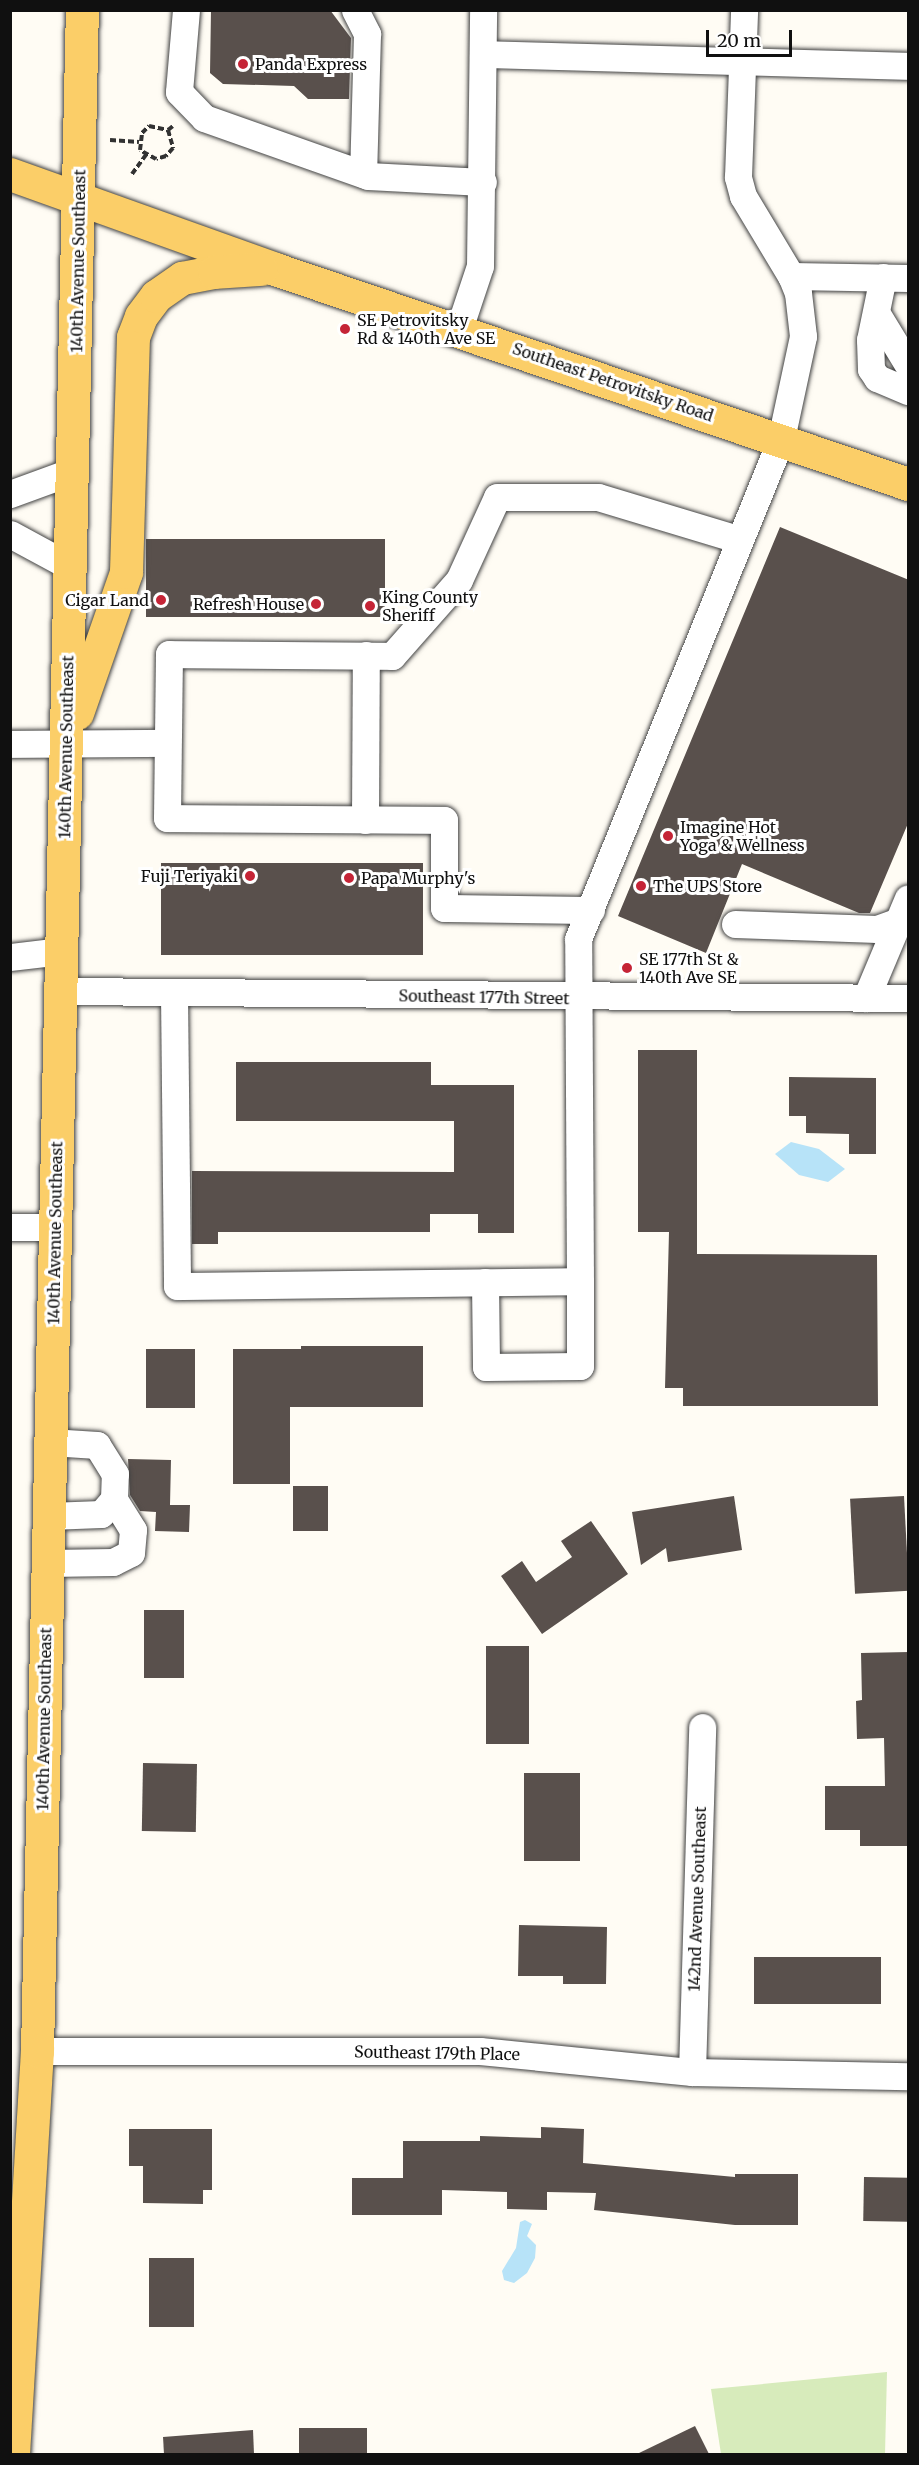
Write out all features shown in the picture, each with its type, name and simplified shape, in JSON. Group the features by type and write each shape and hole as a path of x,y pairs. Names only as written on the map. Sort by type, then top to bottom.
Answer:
{"main road":[{"name":"140th Avenue Southeast","path":"13,2454 20,2224 37,2051 80,196 82,10"},
{"name":"Southeast Petrovitsky Road","path":"10,174 80,196 275,269 459,329 909,484"},
{"path":"66,743 126,572 133,338 141,316 156,296 183,278 214,272 275,269"}],"street":[{"path":"186,10 179,92 204,118 363,174 483,182"},
{"path":"355,10 367,34 363,174"},
{"path":"459,329 480,266 483,182 483,10"},
{"path":"485,1282 486,1367 580,1366 576,998 578,939 781,439 803,336 798,293 791,276 743,196 738,177 744,10"},
{"path":"483,54 909,66"},
{"path":"791,276 896,277 877,314 870,340 871,369 877,378 909,391"},
{"path":"877,314 909,365"},
{"path":"10,494 73,471"},
{"path":"591,910 444,908 444,820 167,818 169,654 392,656 459,580 497,497 597,497 740,540"},
{"path":"10,534 71,567"},
{"path":"365,820 366,655"},
{"path":"10,744 167,743"},
{"path":"735,924 877,929 906,911"},
{"path":"866,998 906,911"},
{"path":"10,957 61,951"},
{"name":"Southeast 177th Street","path":"60,991 576,998 909,998"},
{"path":"174,993 177,1286 579,1281"},
{"path":"10,1227 55,1227"},
{"path":"48,1563 113,1562 131,1553 133,1530 114,1499 115,1474 97,1445 50,1442"},
{"path":"49,1516 101,1514 114,1499"},
{"name":"142nd Avenue Southeast","path":"692,2072 702,1727"},
{"name":"Southeast 179th Place","path":"37,2051 480,2051 692,2072 909,2076"}],"path":[{"path":"168,130 176,123"},
{"path":"139,142 149,126 168,130"},
{"path":"139,142 146,154 156,159 166,156 173,148 168,130"},
{"path":"109,140 139,142"},
{"path":"132,174 146,154"}],"green space":[{"path":"887,2372 885,2454 721,2454 711,2389"}],"water":[{"path":"791,1142 819,1149 845,1169 828,1182 799,1175 775,1154"},
{"path":"525,2220 532,2224 527,2236 536,2245 535,2258 527,2273 514,2283 504,2280 502,2271 516,2248 520,2222"}],"building":[{"path":"211,10 330,10 351,38 349,99 308,99 294,86 223,84 210,73"},
{"path":"780,527 909,580 909,821 870,913 859,913 742,864 706,953 618,916"},
{"path":"146,539 385,539 385,617 146,617"},
{"path":"161,863 423,863 423,955 161,955"},
{"path":"638,1050 697,1050 697,1254 877,1255 878,1406 683,1406 683,1388 665,1388 669,1232 638,1232"},
{"path":"236,1062 431,1062 431,1085 514,1085 514,1233 478,1233 478,1214 430,1214 430,1232 218,1232 218,1244 192,1244 192,1171 454,1172 454,1121 236,1121"},
{"path":"789,1077 876,1078 876,1154 849,1154 849,1134 806,1133 806,1116 789,1116"},
{"path":"301,1346 423,1346 423,1407 290,1407 290,1484 233,1484 233,1349 301,1349"},
{"path":"146,1349 195,1349 195,1408 146,1408"},
{"path":"128,1459 171,1460 170,1505 190,1505 189,1532 155,1531 156,1512 140,1511 130,1495"},
{"path":"293,1486 328,1486 328,1531 293,1531"},
{"path":"734,1496 742,1550 668,1562 666,1548 641,1565 632,1512"},
{"path":"904,1496 908,1591 855,1594 850,1499"},
{"path":"591,1521 628,1574 542,1634 501,1576 522,1561 536,1582 572,1557 561,1541"},
{"path":"144,1610 184,1610 184,1678 144,1678"},
{"path":"486,1646 529,1646 529,1744 486,1744"},
{"path":"909,1652 909,1846 860,1846 860,1830 825,1830 825,1786 885,1786 884,1738 857,1739 856,1701 862,1700 861,1653"},
{"path":"143,1763 197,1764 196,1832 142,1831"},
{"path":"524,1773 580,1773 580,1861 524,1861"},
{"path":"519,1925 607,1927 606,1984 563,1984 563,1976 518,1976"},
{"path":"754,1957 881,1957 881,2004 754,2004"},
{"path":"541,2127 584,2129 583,2163 735,2177 735,2174 798,2174 798,2225 735,2225 594,2210 596,2193 547,2192 547,2210 507,2209 507,2192 442,2190 442,2215 352,2215 352,2178 403,2178 403,2141 480,2141 480,2136 541,2138"},
{"path":"129,2129 212,2129 212,2190 203,2190 203,2204 143,2203 143,2166 129,2166"},
{"path":"864,2177 908,2178 908,2222 863,2221"},
{"path":"149,2258 194,2258 194,2327 149,2327"},
{"path":"695,2426 709,2454 637,2454"},
{"path":"299,2428 367,2428 367,2454 299,2454"},
{"path":"253,2430 254,2454 164,2454 163,2437"}],"place":[{"name":"Panda Express","path":"243,64"},
{"name":"SE Petrovitsky Rd & 140th Ave SE","path":"345,329"},
{"name":"Cigar Land","path":"161,600"},
{"name":"Refresh House","path":"316,604"},
{"name":"King County Sheriff","path":"370,606"},
{"name":"Imagine Hot Yoga & Wellness","path":"668,836"},
{"name":"Fuji Teriyaki","path":"250,876"},
{"name":"Papa Murphy's","path":"349,878"},
{"name":"The UPS Store","path":"641,886"},
{"name":"SE 177th St & 140th Ave SE","path":"627,968"}]}
